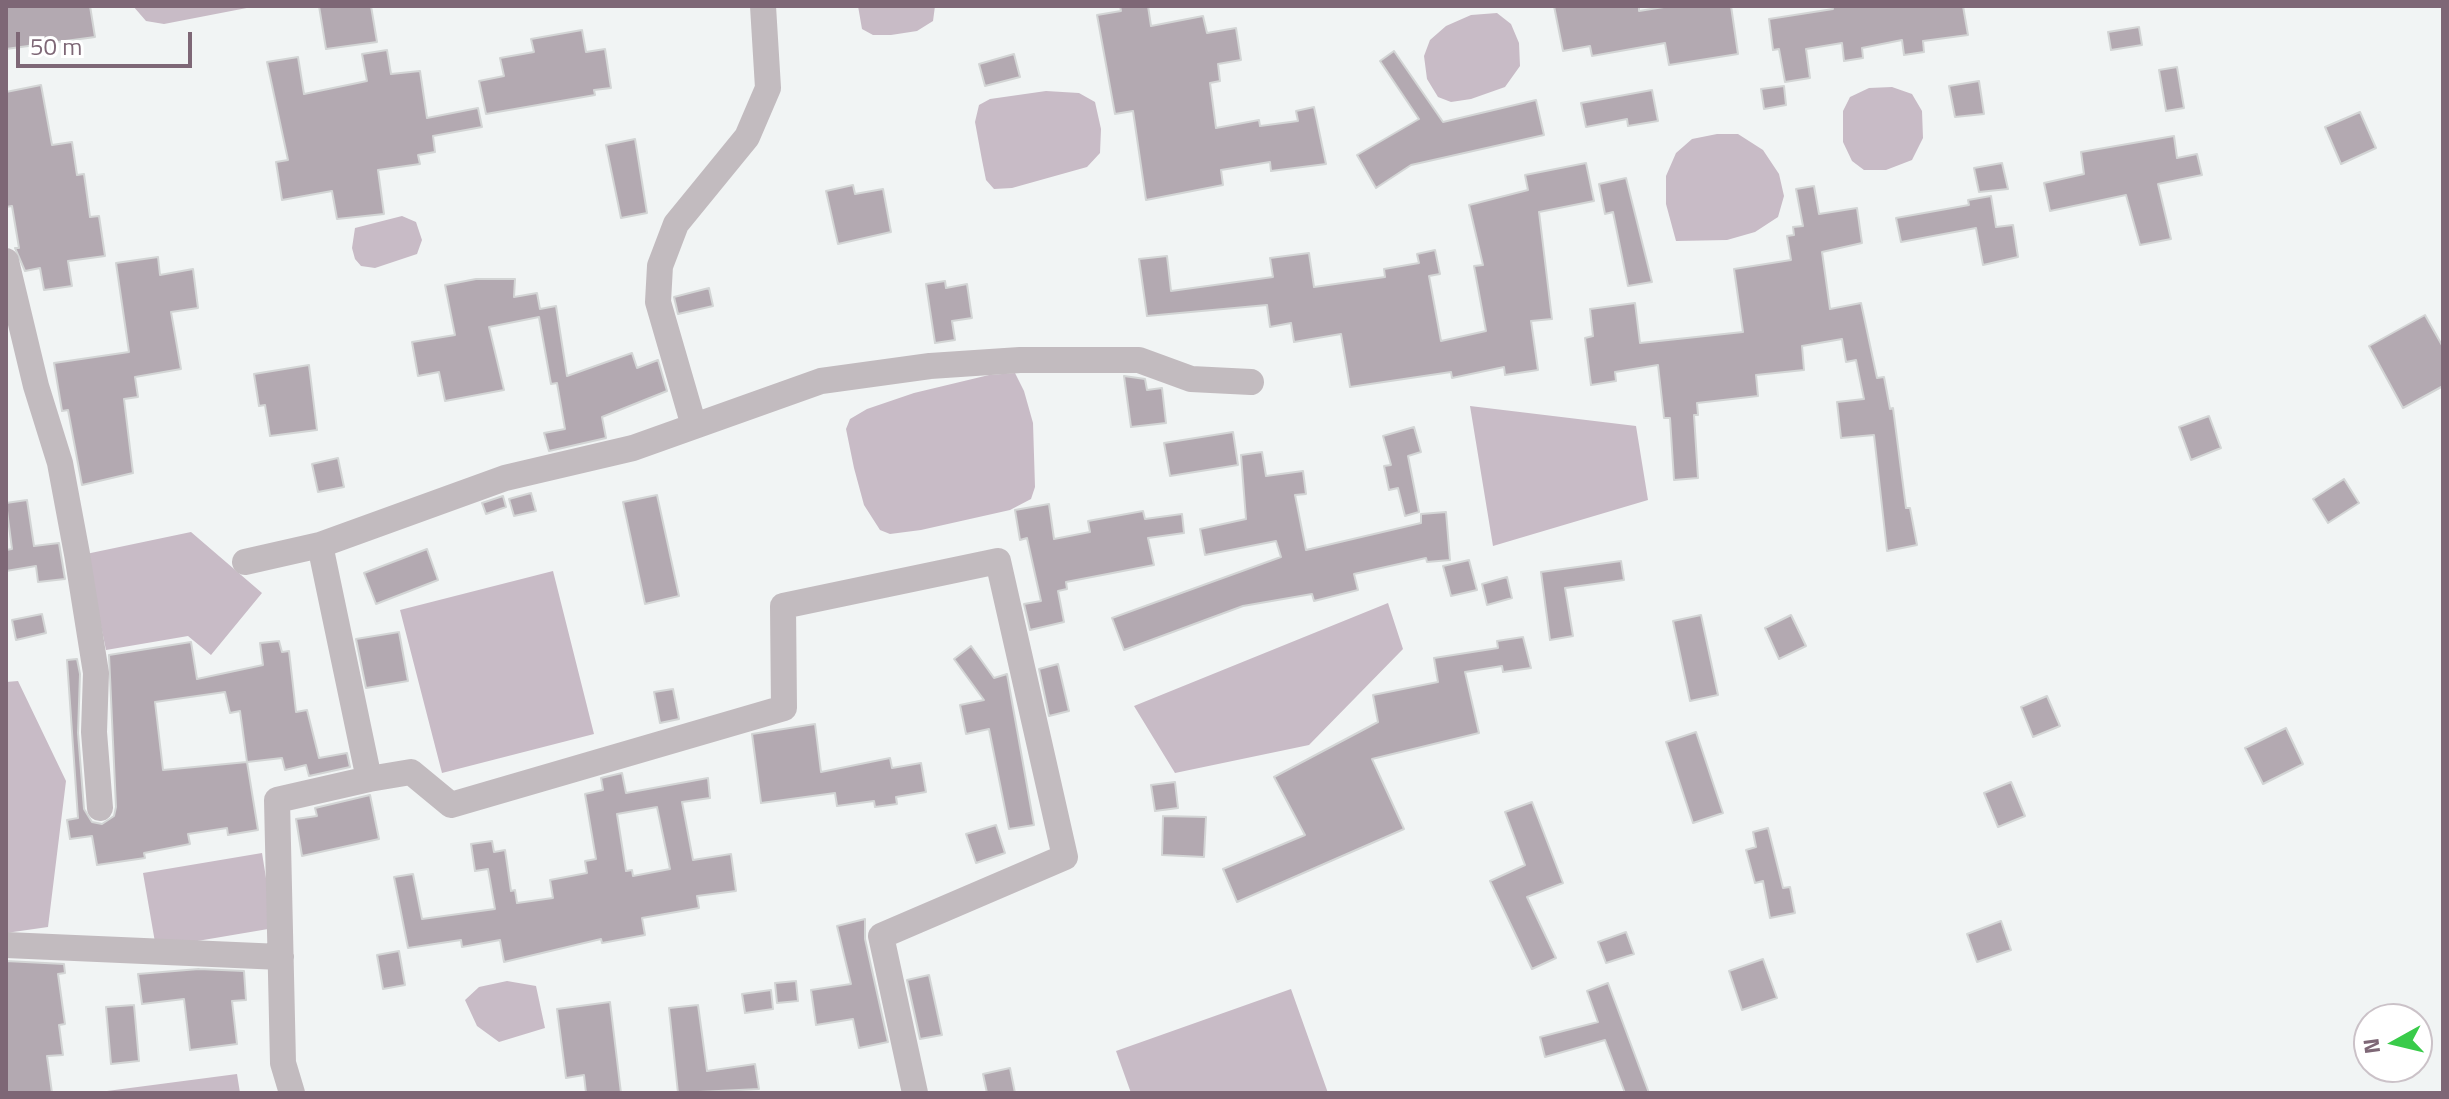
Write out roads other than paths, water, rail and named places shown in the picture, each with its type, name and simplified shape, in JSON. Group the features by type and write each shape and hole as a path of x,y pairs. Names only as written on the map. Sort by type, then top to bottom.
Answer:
{"street":[{"path":"694,426 658,302 660,266 676,224 747,137 768,88 763,6"},
{"path":"6,261 36,386 60,463 77,554 96,673 94,732 100,808"},
{"path":"245,562 320,545 505,478 633,448 821,381 930,366 1020,360 1139,360 1191,379 1251,382"},
{"path":"320,545 369,779"},
{"path":"292,1093 283,1063 277,800 411,772 451,805 784,708 783,606 998,561 1065,857 881,936 915,1093"},
{"path":"6,945 281,957"}]}
